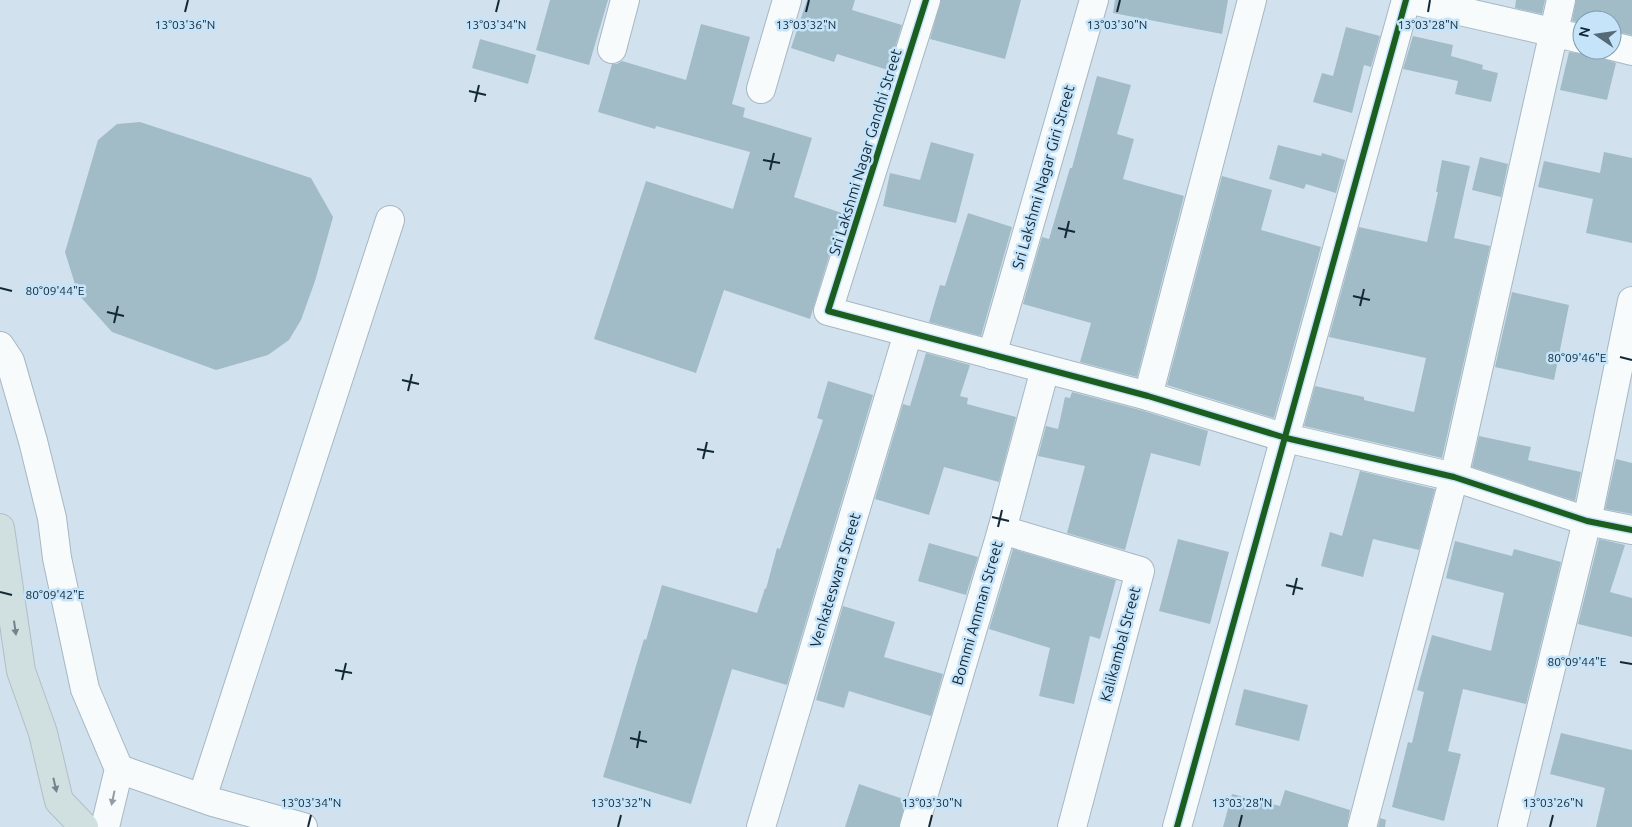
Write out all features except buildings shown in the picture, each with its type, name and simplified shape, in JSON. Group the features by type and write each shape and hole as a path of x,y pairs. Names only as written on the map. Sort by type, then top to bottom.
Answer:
{"highway":[{"path":"0,528 22,671 44,734 59,801 84,827"}],"street":[{"path":"612,49 625,0"},
{"path":"761,89 787,0"},
{"name":"Sri Lakshmi Nagar Gandhi Street","path":"908,333 828,311 926,0"},
{"name":"Sri Lakshmi Nagar Giri Street","path":"992,355 1094,0"},
{"path":"1148,396 1252,0"},
{"path":"1177,827 1406,0"},
{"path":"1412,0 1572,37"},
{"path":"1362,827 1454,477 1561,0"},
{"path":"202,798 390,220"},
{"path":"1512,827 1587,520 1632,301"},
{"path":"908,333 1148,396 1286,438 1454,477 1587,520 1632,530"},
{"name":"Venkateswara Street","path":"761,827 908,333"},
{"path":"0,346 10,361 50,508 57,558 85,689 119,769 105,827"},
{"name":"Bommi Amman Street","path":"914,827 1002,530 1045,368"},
{"name":"Kalikambal Street","path":"1002,530 1140,571 1072,827"},
{"path":"119,769 202,798 303,827"}],"cycle path":[{"path":"926,0 828,311 1148,396 1286,438 1454,477 1587,521 1632,530"},
{"path":"1177,827 1406,0"}]}
